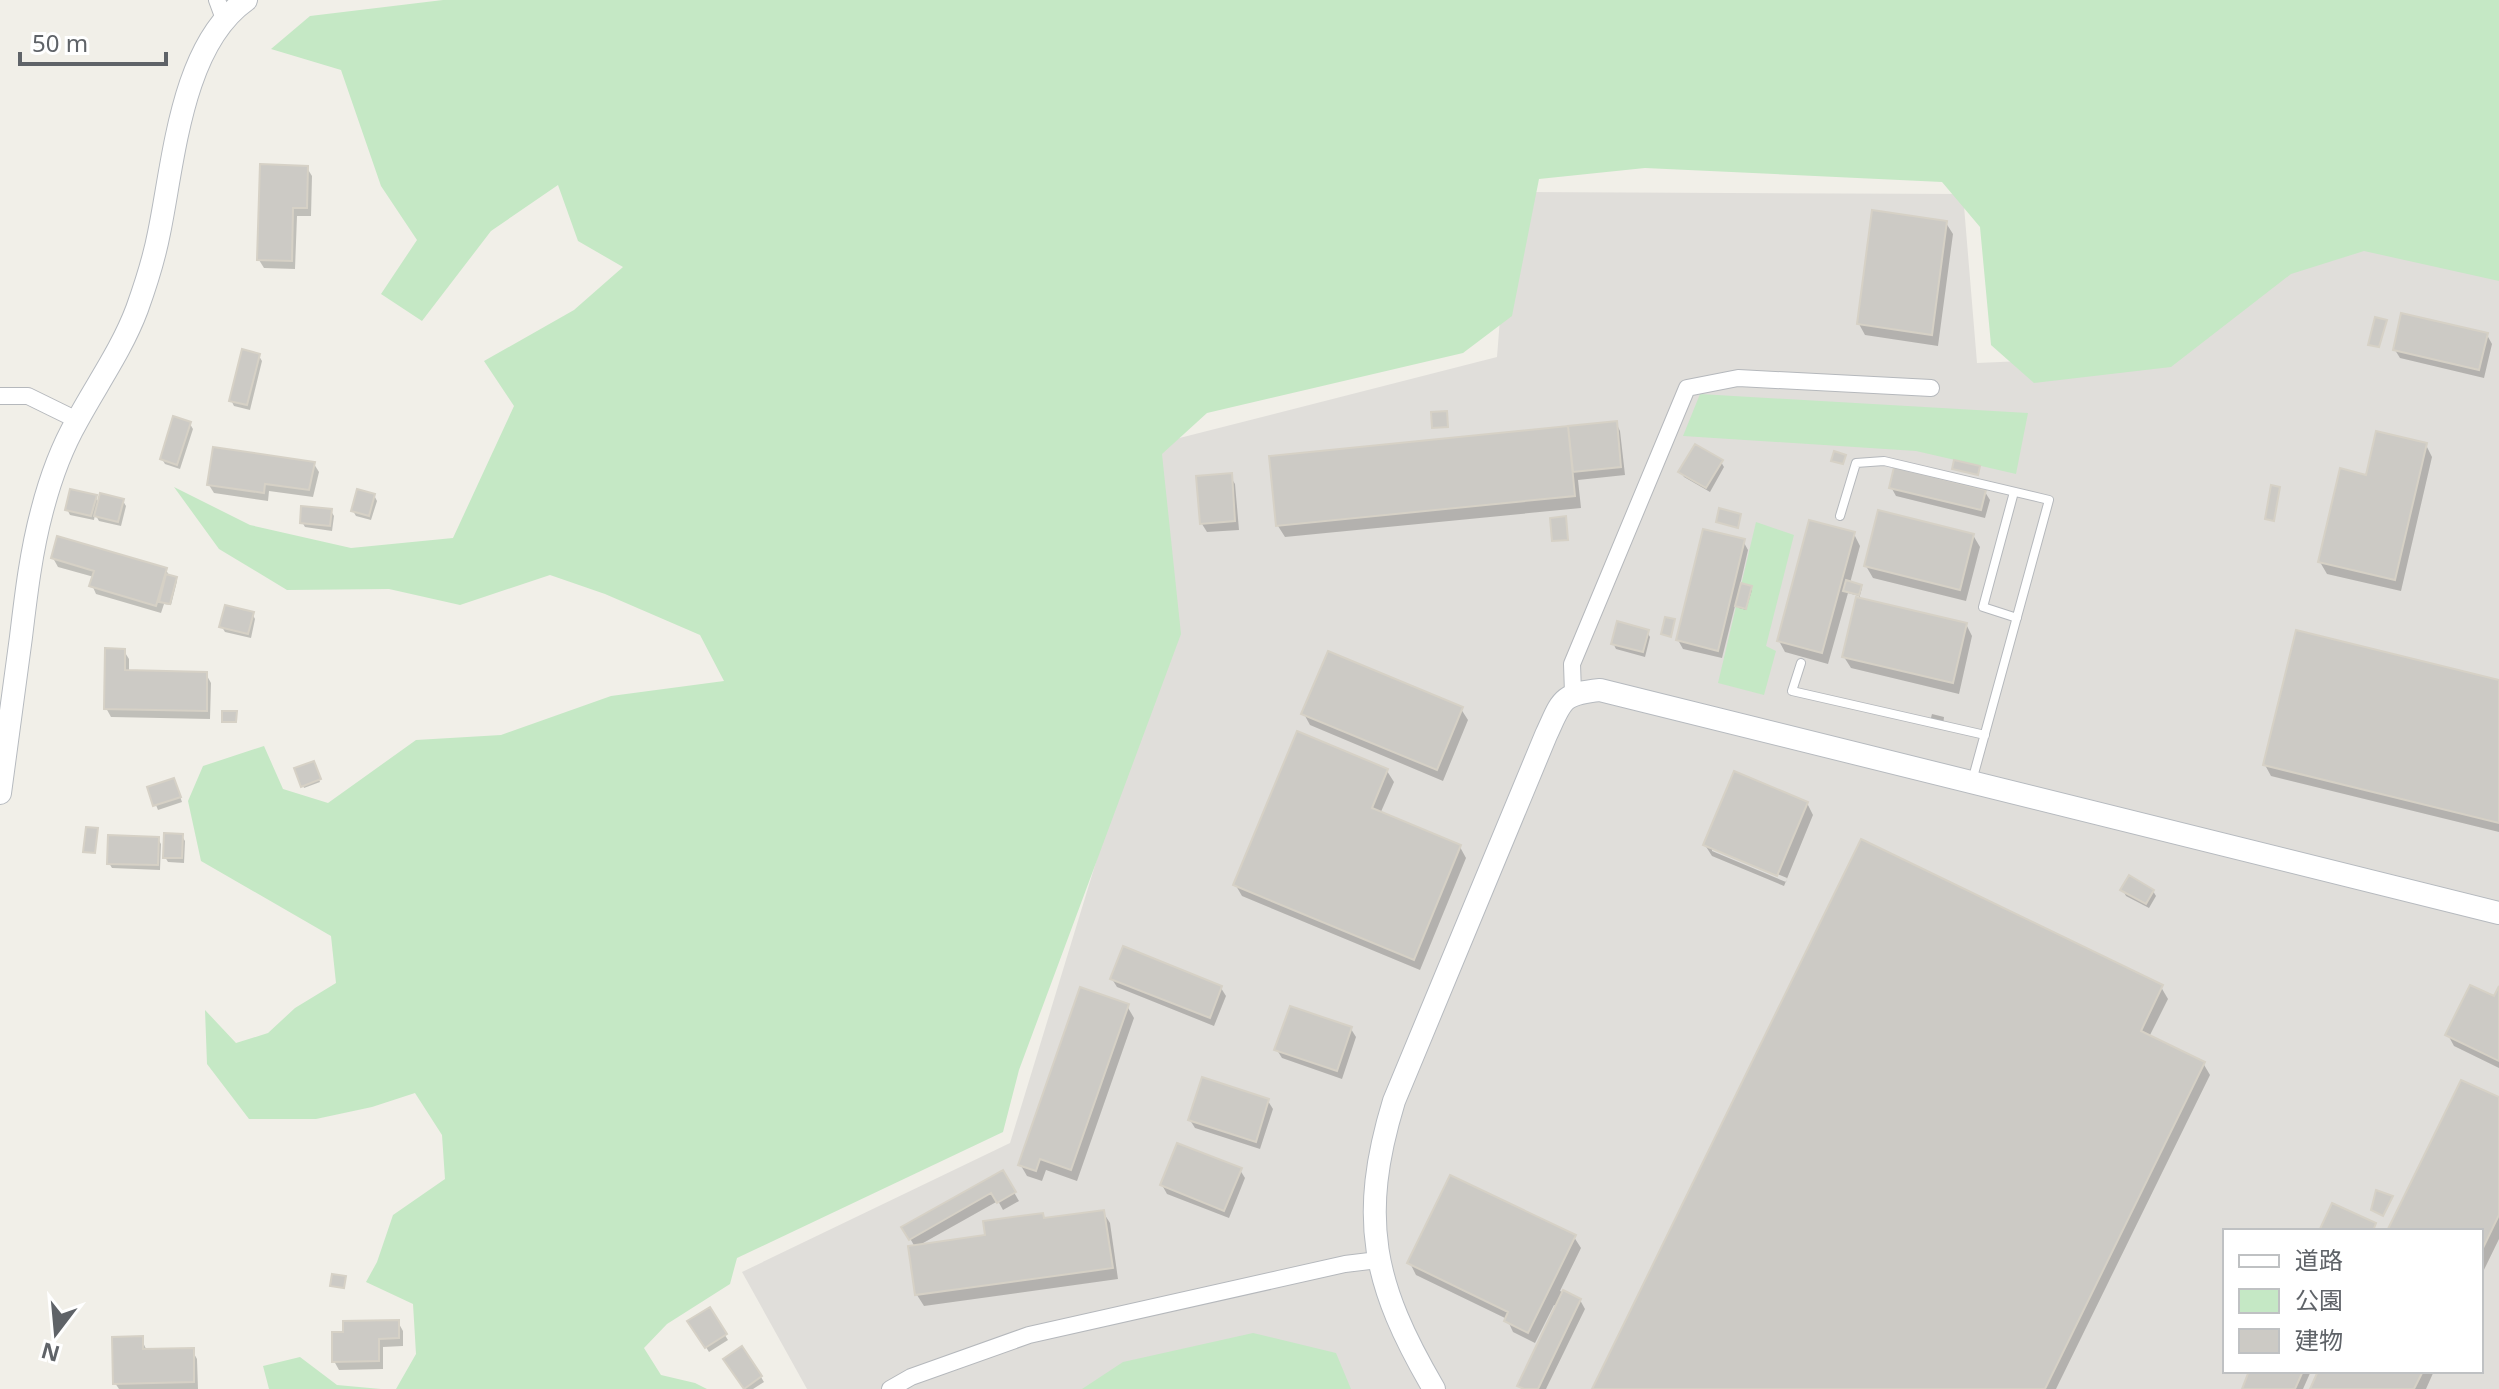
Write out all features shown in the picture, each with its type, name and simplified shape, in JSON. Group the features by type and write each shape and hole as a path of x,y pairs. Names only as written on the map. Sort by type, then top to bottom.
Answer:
{"street":[{"path":"0,793 26,596 41,513 56,467 77,420 137,308 159,235 188,89 210,43 221,10 246,0"},
{"path":"1573,693 1572,664 1687,388 1738,378 1931,388"},
{"path":"0,396 28,396 77,420"},
{"path":"1434,1389 1397,1322 1378,1260 1375,1195 1378,1160 1394,1101 1546,735 1560,706 1573,693 1600,690 2499,913"},
{"path":"890,1389 911,1377 1029,1335 1345,1264 1378,1260"}],"lane":[{"path":"1840,516 1856,463 1884,461 2049,500 1972,782"},
{"path":"2014,492 1983,607 2017,618"},
{"path":"1801,663 1792,691 1985,735"}],"shaded area":[{"path":"1510,192 1963,194 1977,363 2161,355 2345,193 2499,242 2499,1389 807,1389 742,1272 1010,1143 1175,604 1148,446 1497,357"}],"green space":[{"path":"443,0 2499,0 2499,281 2364,251 2291,274 2171,367 2034,383 1991,345 1980,227 1942,182 1645,168 1539,179 1512,316 1463,353 1207,413 1162,454 1181,634 1019,1070 1003,1132 737,1258 730,1284 667,1324 644,1348 661,1375 707,1389 396,1389 416,1354 413,1304 366,1282 377,1262 393,1215 445,1179 442,1135 415,1093 372,1107 316,1119 249,1119 207,1064 205,1010 236,1043 268,1033 295,1008 336,983 331,936 201,861 188,801 203,766 264,746 283,789 328,803 416,740 501,735 611,696 724,681 700,635 605,594 550,575 460,605 389,589 287,590 219,549 174,487 250,525 351,548 453,538 514,406 484,361 574,310 623,267 578,241 558,185 491,231 422,321 381,294 417,240 381,186 341,70 271,49 310,16"},
{"path":"1700,394 2028,413 2016,474 1916,451 1683,436"},
{"path":"1756,522 1794,535 1766,646 1776,651 1764,695 1718,683"},
{"path":"1253,1333 1336,1353 1351,1389 1082,1389 1123,1362"},
{"path":"300,1357 337,1385 381,1389 269,1389 263,1366"}],"building":[{"path":"260,164 308,166 307,208 293,208 292,261 257,260"},
{"path":"1872,210 1947,221 1932,335 1857,324"},
{"path":"2401,313 2488,333 2479,370 2393,350"},
{"path":"2375,317 2387,320 2379,347 2368,345"},
{"path":"242,349 260,354 247,405 229,401"},
{"path":"1447,411 1448,427 1432,428 1431,412"},
{"path":"173,416 191,422 177,465 160,459"},
{"path":"1617,421 1621,467 1573,472 1568,426"},
{"path":"1568,426 1575,496 1276,526 1269,456"},
{"path":"2376,431 2427,443 2395,580 2318,562 2340,468 2366,475"},
{"path":"1695,444 1723,460 1706,488 1678,472"},
{"path":"213,447 315,462 309,490 265,484 264,493 207,485"},
{"path":"1834,451 1846,455 1843,464 1831,461"},
{"path":"1954,460 1980,466 1978,475 1952,469"},
{"path":"1894,467 1986,490 1981,510 1889,488"},
{"path":"1232,473 1235,521 1200,524 1196,476"},
{"path":"2271,485 2280,487 2274,521 2265,519"},
{"path":"70,489 97,495 91,516 65,510"},
{"path":"357,489 375,494 369,516 351,511"},
{"path":"100,493 124,499 118,522 94,516"},
{"path":"301,506 332,509 330,526 300,523"},
{"path":"1719,508 1741,514 1738,528 1716,522"},
{"path":"1878,510 1974,534 1960,590 1864,566"},
{"path":"1566,516 1568,540 1552,541 1550,518"},
{"path":"1809,520 1855,532 1822,653 1777,641"},
{"path":"1703,529 1745,539 1718,651 1676,640"},
{"path":"57,536 167,568 156,606 89,586 94,571 51,558"},
{"path":"166,574 177,577 170,604 159,602"},
{"path":"1846,580 1862,585 1859,595 1843,591"},
{"path":"1741,583 1752,586 1746,609 1735,606"},
{"path":"1856,597 1967,623 1953,683 1842,657"},
{"path":"225,605 254,612 248,634 219,627"},
{"path":"1665,617 1675,619 1671,637 1661,634"},
{"path":"1617,621 1649,630 1643,652 1611,644"},
{"path":"2296,630 2499,680 2499,823 2263,765"},
{"path":"105,648 125,649 125,670 207,672 207,711 104,709"},
{"path":"1328,651 1463,707 1437,770 1301,714"},
{"path":"222,711 237,711 236,722 222,722"},
{"path":"1297,731 1388,769 1372,808 1461,845 1414,960 1233,885"},
{"path":"314,761 321,779 301,787 294,768"},
{"path":"1734,771 1808,802 1777,876 1703,845"},
{"path":"174,778 181,797 153,806 147,787"},
{"path":"86,827 98,828 95,853 83,852"},
{"path":"164,833 183,834 182,858 163,858"},
{"path":"108,835 159,837 158,865 107,864"},
{"path":"1861,839 2163,985 2141,1031 2205,1062 2045,1389 1592,1389"},
{"path":"2129,875 2154,890 2146,904 2120,890"},
{"path":"1123,946 1222,986 1210,1018 1110,979"},
{"path":"2470,985 2494,996 2499,986 2499,1061 2445,1035"},
{"path":"1080,987 1129,1004 1071,1170 1040,1159 1036,1171 1018,1165"},
{"path":"1290,1006 1352,1027 1337,1071 1274,1050"},
{"path":"1202,1077 1269,1099 1256,1142 1188,1120"},
{"path":"2461,1080 2499,1097 2499,1215 2483,1248 2483,1229 2388,1229"},
{"path":"1177,1143 1242,1168 1224,1211 1160,1185"},
{"path":"1003,1170 1016,1192 997,1203 991,1193 909,1240 901,1227"},
{"path":"1450,1175 1576,1235 1528,1333 1504,1321 1508,1312 1407,1263"},
{"path":"2376,1190 2393,1196 2383,1216 2371,1210"},
{"path":"2332,1203 2376,1223 2374,1229 2320,1229"},
{"path":"1104,1210 1113,1268 915,1295 908,1246 985,1235 983,1221 1043,1213 1044,1218"},
{"path":"332,1274 346,1276 344,1288 330,1286"},
{"path":"1563,1290 1581,1299 1538,1389 1517,1386"},
{"path":"710,1307 727,1334 705,1348 687,1321"},
{"path":"399,1320 399,1338 379,1339 379,1361 332,1362 332,1332 343,1332 343,1321"},
{"path":"143,1336 143,1349 194,1348 194,1382 113,1384 112,1337"},
{"path":"742,1346 762,1376 744,1389 723,1359"},
{"path":"2248,1373 2302,1373 2295,1389 2242,1389"},
{"path":"2317,1373 2422,1373 2414,1389 2310,1389"}]}
